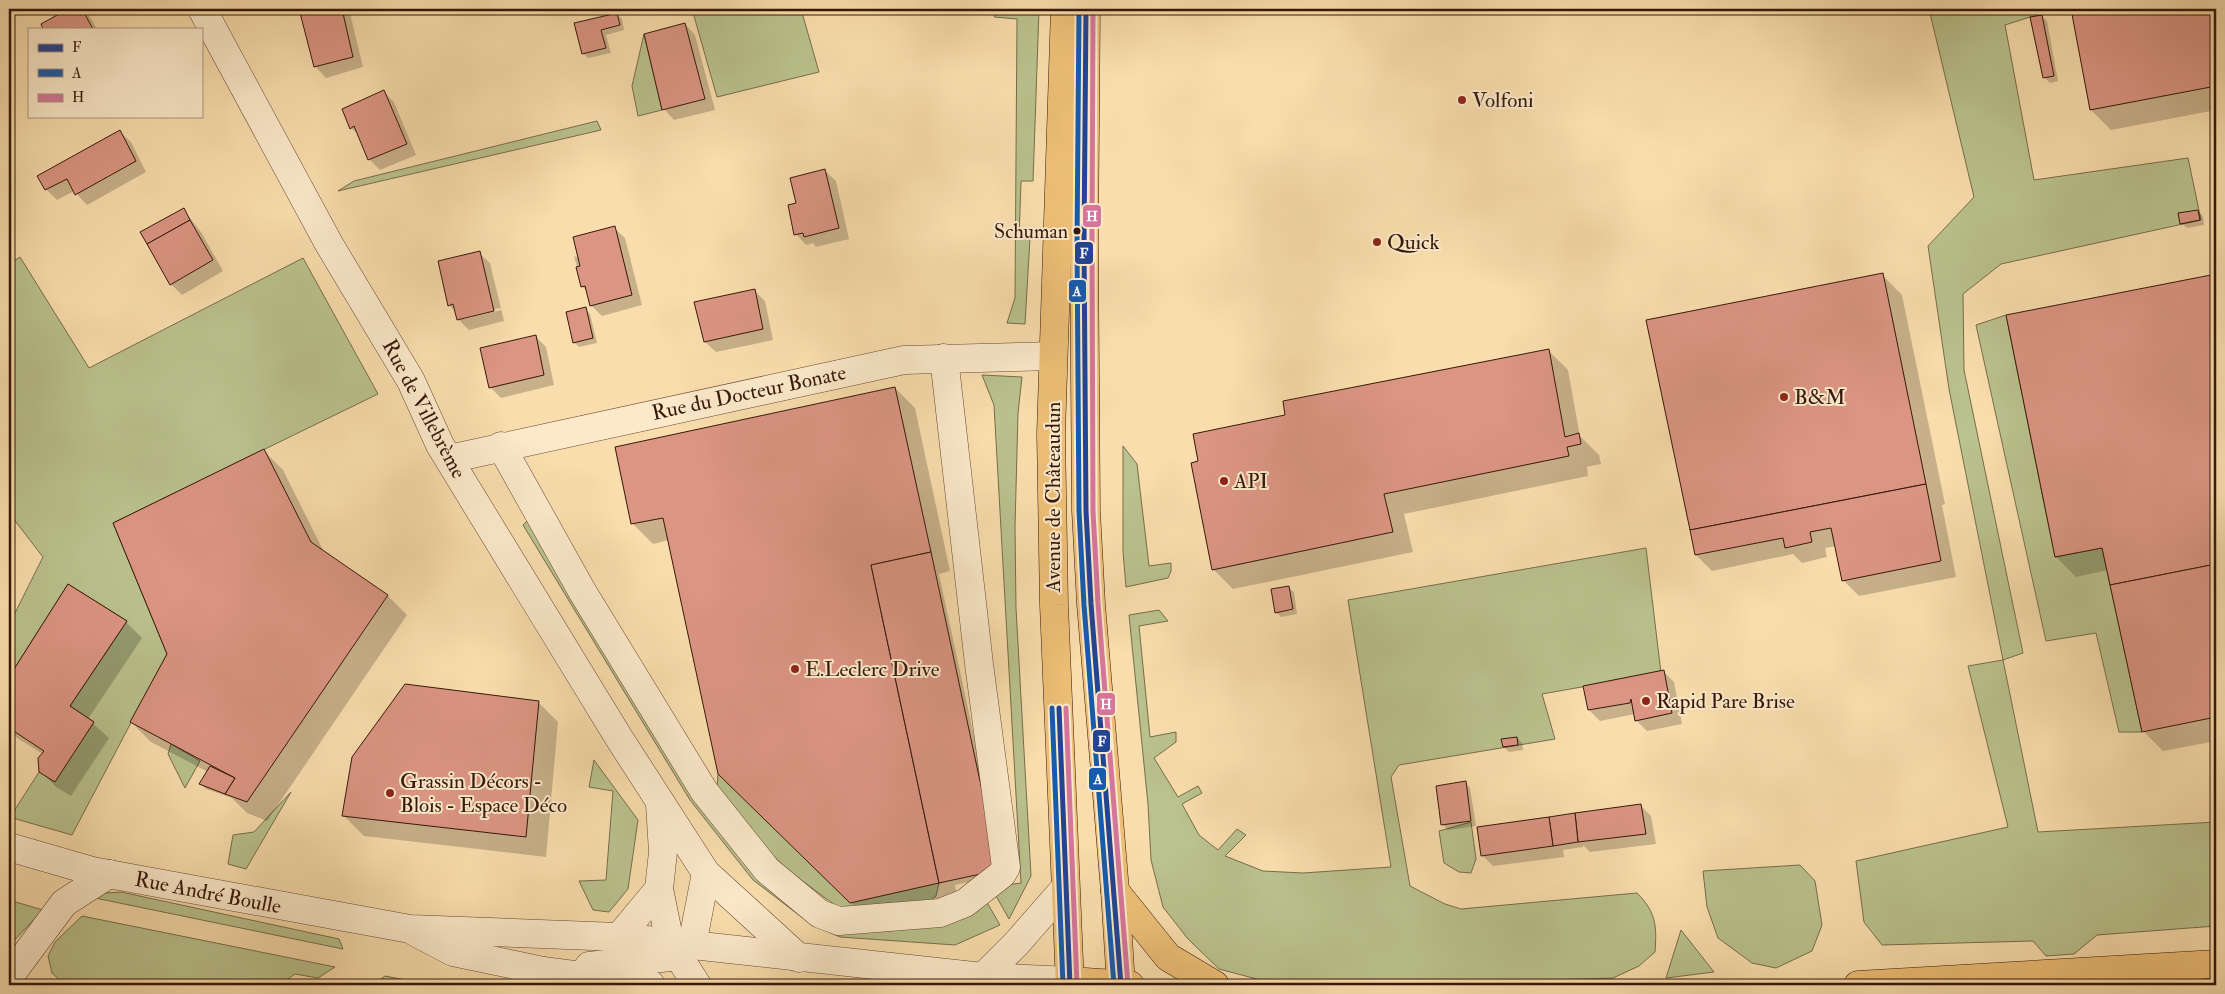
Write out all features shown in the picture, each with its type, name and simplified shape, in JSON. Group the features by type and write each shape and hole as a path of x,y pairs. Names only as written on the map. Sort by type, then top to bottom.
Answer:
{"main road":[{"name":"Avenue de Châteaudun","path":"1065,9 1053,356 1052,511 1070,983"},
{"name":"Avenue de Châteaudun","path":"1086,9 1084,243 1086,511 1091,604 1124,985"},
{"path":"1115,891 1168,957 1215,985"},
{"path":"1858,985 2216,964"},
{"path":"1070,983 1124,985"}],"street":[{"name":"Rue de Villebrème","path":"202,9 329,244 411,381 440,445 660,802 706,873 799,958"},
{"name":"Rue du Docteur Bonate","path":"449,459 904,360 1053,356"},
{"path":"502,446 582,591 704,791 767,870 820,914 839,921 940,914 965,903 1002,874 1006,866 979,664 944,358"},
{"name":"Rue de Villebrème","path":"660,802 663,852 659,889 680,948"},
{"name":"Rue André Boulle","path":"10,851 109,874 410,929 619,937 680,948 982,977 1070,983"},
{"path":"697,985 680,948 706,873"},
{"path":"9,977 64,903 109,874"},
{"path":"982,977 1016,944 1065,888"},
{"path":"619,937 659,889"},
{"name":"Rue André Boulle","path":"410,929 452,952 543,970 651,985"},
{"name":"Rue André Boulle","path":"543,970 680,948"}],"green space":[{"path":"692,9 801,9 819,72 717,97"},
{"path":"999,9 1039,9 1033,181 1021,181 1019,239 1030,238 1025,324 1007,323 1015,298 1017,19 994,17"},
{"path":"1929,9 2073,9 2030,17 2005,25 2034,180 2188,158 2201,220 2001,264 1963,294 1964,370 2023,653 2003,660 1949,389 1928,246 1974,197"},
{"path":"644,34 662,110 638,116 632,86"},
{"path":"597,121 601,130 338,191 354,181"},
{"path":"20,257 89,368 303,258 378,394 113,523 167,654 72,835 9,817 9,811 14,811 39,772 55,781 94,722 70,706 127,621 68,584 9,677 9,625 43,557 9,513 9,264"},
{"path":"2006,315 2055,557 2102,548 2142,732 2119,732 2096,633 2046,641 1976,325"},
{"path":"982,375 1022,377 1018,413 1015,527 1016,608 1031,876 1009,919 991,887 1021,883 994,405"},
{"path":"1123,446 1137,464 1149,566 1171,563 1171,571 1168,578 1126,587 1123,552"},
{"path":"529,519 627,689 818,922 985,899 1000,925 955,945 840,937 812,925 753,880 690,800 523,525"},
{"path":"1646,548 1661,673 1542,694 1555,739 1399,765 1391,777 1410,886 1445,904 1461,909 1637,893 1652,913 1656,934 1655,952 1639,966 1613,978 1407,985 1290,985 1268,982 1219,969 1188,939 1163,907 1151,860 1148,804 1129,615 1159,610 1168,621 1139,626 1150,737 1176,732 1176,742 1154,758 1178,797 1198,786 1202,793 1182,804 1199,835 1218,850 1237,829 1246,835 1225,856 1263,871 1303,873 1391,867 1348,600"},
{"path":"2003,660 2038,832 2216,822 2216,926 2097,935 2074,954 2046,956 2033,941 1882,945 1864,922 1856,861 2008,827 1968,666"},
{"path":"171,744 200,761 185,788 168,754"},
{"path":"594,760 638,820 628,889 609,912 593,910 579,881 606,880 613,791 589,787"},
{"path":"718,774 939,883 936,896 929,902 839,908 785,868 747,827 717,789"},
{"path":"291,792 246,869 228,864 233,835 254,832"},
{"path":"1471,822 1476,859 1471,873 1459,872 1444,863 1439,831"},
{"path":"1800,865 1815,881 1822,925 1812,951 1776,968 1752,963 1718,938 1707,907 1703,871"},
{"path":"121,892 339,939 343,949 95,898 106,893"},
{"path":"9,900 43,910 9,946"},
{"path":"82,916 335,967 318,978 295,974 279,985 138,985 122,981 117,985 65,985 52,973 48,956 55,942"},
{"path":"1681,930 1714,972 1666,978"},
{"path":"385,976 433,985 373,985"}],"building":[{"path":"68,9 82,9 92,28 43,28 41,24"},
{"path":"299,9 342,9 353,57 314,67"},
{"path":"2071,9 2216,9 2216,86 2090,110"},
{"path":"617,13 620,25 601,30 606,48 582,54 574,23"},
{"path":"2042,15 2054,76 2043,78 2030,17"},
{"path":"685,23 705,99 662,110 644,34"},
{"path":"384,90 407,144 368,160 354,126 350,129 342,109"},
{"path":"120,130 136,161 75,195 67,179 45,190 37,176"},
{"path":"825,169 839,228 804,237 803,233 794,235 788,205 796,203 790,178"},
{"path":"184,208 190,220 147,244 140,232"},
{"path":"2198,210 2200,220 2180,224 2178,213"},
{"path":"190,220 213,260 170,285 147,244"},
{"path":"615,226 632,295 590,306 585,286 581,287 576,267 580,266 573,237"},
{"path":"480,251 494,311 457,320 453,304 448,306 438,261"},
{"path":"1883,273 1926,484 1690,530 1646,320"},
{"path":"2216,274 2216,564 2110,585 2102,548 2055,557 2006,315"},
{"path":"755,289 763,329 704,342 694,302"},
{"path":"586,307 593,338 573,343 566,312"},
{"path":"536,335 544,375 489,388 480,348"},
{"path":"1549,349 1565,437 1579,433 1581,444 1567,447 1569,456 1384,494 1393,532 1212,570 1191,463 1198,461 1193,434 1285,415 1283,401"},
{"name":"E.Leclerc Drive","path":"895,387 931,552 871,565 939,883 850,903 718,774 663,518 631,524 615,447"},
{"path":"264,449 311,542 388,595 247,802 225,794 235,778 130,722 167,654 113,523"},
{"path":"1926,484 1941,561 1842,581 1831,528 1810,532 1812,542 1785,548 1783,538 1695,555 1690,530"},
{"path":"931,552 999,870 939,883 871,565"},
{"path":"2216,564 2216,717 2142,732 2110,585"},
{"path":"68,584 127,621 70,706 94,722 55,782 39,772 38,758 44,751 9,728 9,677"},
{"path":"1289,586 1293,609 1275,613 1271,589"},
{"path":"1664,670 1672,713 1635,721 1631,699 1630,703 1588,710 1583,686"},
{"path":"405,684 539,701 526,837 342,816 352,757"},
{"path":"1517,737 1518,745 1503,747 1501,739"},
{"path":"210,766 235,778 225,794 199,784"},
{"path":"1466,781 1471,821 1441,825 1436,786"},
{"path":"1641,804 1646,834 1578,842 1575,813"},
{"path":"1575,813 1578,842 1553,846 1549,817"},
{"path":"1549,817 1553,846 1481,856 1477,827"}],"transit line":[{"name":"A","path":"1079,9 1077,243 1079,511 1084,605 1114,985"},
{"name":"F","path":"1086,9 1084,243 1086,511 1091,604 1121,985"},
{"name":"H","path":"1093,9 1093,511 1098,603 1128,985"},
{"name":"A","path":"1052,708 1063,985"},
{"name":"F","path":"1059,708 1070,985"},
{"name":"H","path":"1066,708 1077,985"}],"place":[{"name":"Volfoni","path":"1462,100"},
{"name":"Schuman","path":"1077,231"},
{"name":"Quick","path":"1377,242"},
{"name":"B&M","path":"1784,397"},
{"name":"API","path":"1224,481"},
{"name":"E.Leclerc Drive","path":"795,669"},
{"name":"Rapid Pare Brise","path":"1646,701"},
{"name":"Grassin Décors - Blois - Espace Déco","path":"390,793"}]}
